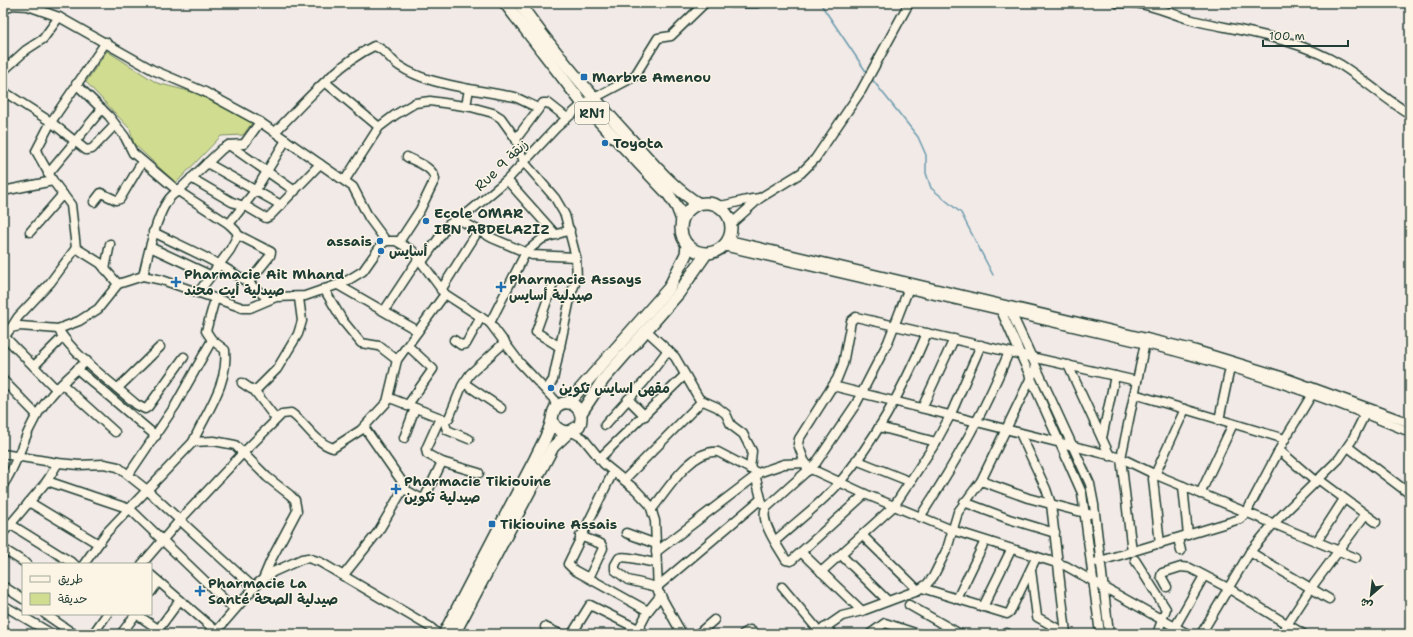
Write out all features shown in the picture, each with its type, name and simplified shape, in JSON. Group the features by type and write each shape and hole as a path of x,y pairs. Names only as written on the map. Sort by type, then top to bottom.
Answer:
{"highway":[{"name":"RN1","path":"505,3 583,104 669,196 677,207 682,220 680,228 682,237 687,245"},
{"name":"RN1","path":"519,3 543,36 593,97 679,191 699,204 705,203 717,206"},
{"path":"682,220 689,210 699,204"},
{"path":"449,631 535,459 552,419 553,412 563,404 669,288 686,254 687,245 699,253 706,254 715,252 726,243 731,224 726,213 717,206"},
{"path":"449,631 553,447 570,432 578,428 581,417 603,380 690,280 706,254"},
{"path":"563,404 578,408 581,417"},
{"path":"552,419 556,428 560,431 570,432"}],"street":[{"name":"Rue 9 زنقة","path":"384,311 443,230 469,212 506,180 567,118 583,104 593,97 634,77 658,38 671,36 705,3"},
{"path":"732,3 757,3"},
{"path":"731,224 760,198 792,180 809,167 829,141 861,92 909,3"},
{"path":"1118,3 1134,3 1154,7 1194,20 1247,31 1298,45 1340,65 1410,114"},
{"path":"3,11 7,5 28,6 59,17 106,42 153,70 205,92 260,122 345,180 356,191 369,218 386,241 399,242 413,251 443,292 490,323 520,363 546,390 563,404"},
{"path":"3,71 26,50 43,39 59,17"},
{"path":"6,334 18,317 50,283 76,248 73,210 63,194 50,178 36,151 51,122 106,42"},
{"path":"275,132 325,82 364,51 374,46 381,48 400,67 418,76 469,89 515,97 538,108"},
{"path":"325,82 379,127"},
{"path":"76,84 102,109 125,137 129,148 142,162 178,191 229,224 238,235 271,252 270,256 249,282"},
{"path":"466,106 469,89"},
{"path":"3,91 51,122 86,150 90,150 115,125"},
{"path":"345,180 379,127 406,107 423,100 466,106 493,113 501,118 516,138 524,162 555,198 565,215 576,257 577,278 571,294 552,380 546,390"},
{"path":"516,138 543,103 547,102 567,118"},
{"path":"3,191 50,178 75,142 102,109"},
{"path":"143,276 154,232 167,200 222,149 229,145 244,144 260,122"},
{"path":"229,224 255,191 286,140"},
{"path":"229,145 295,191"},
{"path":"399,242 420,210 435,179 431,170 407,157"},
{"path":"94,202 100,193 116,200 120,198 142,162"},
{"path":"207,163 281,205"},
{"path":"191,178 232,202 266,218 295,191 320,164"},
{"path":"506,180 556,235"},
{"path":"30,232 63,194"},
{"path":"717,206 731,205 760,198"},
{"path":"458,219 478,231 538,257 576,257"},
{"path":"490,323 526,252 542,239 570,230"},
{"path":"143,563 179,521 243,453 276,419 286,412 291,413 318,440 333,448 364,427 381,411 390,398 398,360 443,292 478,231"},
{"path":"154,232 219,264 249,282 268,299"},
{"path":"198,293 230,250 238,235"},
{"path":"6,334 20,326 58,329 79,321 98,309 118,284 143,276 162,280 243,308 257,306 268,299 276,297 299,298 338,285 363,271 376,251 386,241"},
{"path":"726,243 910,285 1007,304 1146,340 1231,364 1410,423"},
{"path":"105,268 110,244"},
{"path":"150,247 210,275"},
{"path":"76,248 100,263 118,284"},
{"path":"553,284 536,332 560,347"},
{"path":"338,285 418,331"},
{"path":"910,285 1011,313 1146,340"},
{"path":"764,511 808,468 834,438 862,393 895,325 910,285"},
{"path":"324,289 343,321 361,343 379,346 398,360"},
{"path":"254,390 277,369 298,334 302,321 299,298"},
{"path":"85,563 97,543 193,442 213,404 223,368 225,350 207,334 206,328 215,299"},
{"path":"997,302 1080,487 1086,513 1100,634"},
{"path":"1007,304 1090,484 1109,634"},
{"path":"454,340 461,345 466,344 481,317"},
{"path":"808,468 798,444 799,436 833,386 842,364 853,318 858,317 895,325 1137,381"},
{"path":"58,329 63,337 87,361 137,405 146,408 184,357"},
{"path":"646,330 680,363 701,400 711,403 722,411 731,424 743,434 752,451 755,472 767,525 775,541 789,561 792,560 865,494"},
{"path":"775,541 839,483 856,460 894,401 927,333"},
{"path":"6,334 34,366 115,432"},
{"path":"34,366 63,337"},
{"path":"922,408 954,339"},
{"path":"129,474 175,406 212,340"},
{"path":"1146,340 1121,458 1134,556 1165,606 1166,612 1157,634"},
{"path":"390,398 442,419 449,418 464,383 470,374 484,359 505,342"},
{"path":"821,572 894,506 911,482 950,416 981,345"},
{"path":"404,438 411,407 433,369 408,346"},
{"path":"118,388 160,347"},
{"path":"605,425 656,367 668,350"},
{"path":"920,517 950,470 977,422 1009,352"},
{"path":"3,485 12,471 17,456 37,415 59,387 87,361"},
{"path":"1219,420 1231,364"},
{"path":"1068,365 1110,456"},
{"path":"820,631 842,616 862,611 920,589 930,581 939,568 947,549 952,530 964,502 981,481 1036,366"},
{"path":"77,369 156,436"},
{"path":"599,459 645,416 685,374"},
{"path":"1102,438 1115,376"},
{"path":"3,380 37,415"},
{"path":"242,383 254,390 276,419"},
{"path":"464,383 501,408"},
{"path":"833,386 1121,458 1200,494 1274,523 1356,558"},
{"path":"1092,563 1134,556 1160,544 1238,521 1246,512 1285,439 1314,391"},
{"path":"1134,394 1285,439"},
{"path":"628,399 645,416"},
{"path":"624,480 700,403 701,400"},
{"path":"1160,544 1153,484 1154,474 1185,409"},
{"path":"1367,410 1410,432"},
{"path":"1201,634 1250,552 1274,523 1339,459 1348,447 1367,410"},
{"path":"581,417 588,443"},
{"path":"442,419 447,430 469,440"},
{"path":"442,419 426,452 442,462 479,473"},
{"path":"1200,494 1233,424"},
{"path":"343,576 378,532 404,489 405,484 364,427"},
{"path":"878,427 936,442"},
{"path":"570,432 583,438 599,459 642,495 652,509 655,522 657,587 682,634"},
{"path":"1020,433 1046,489 1051,504 1066,634"},
{"path":"193,442 230,444 238,448 267,477 290,495 297,506 295,516 271,560 263,579"},
{"path":"1348,447 1410,494"},
{"path":"1279,450 1317,480 1376,522"},
{"path":"652,509 694,459 702,454 711,451 718,452 755,472"},
{"path":"3,454 58,463 111,465 129,474 253,587"},
{"path":"856,460 911,482"},
{"path":"404,489 420,498 424,497 442,462"},
{"path":"3,532 47,481 58,463"},
{"path":"656,548 755,472 784,464 808,468 839,483 952,530 1036,558 1058,563 1094,580 1188,634"},
{"path":"613,472 580,536 568,564 589,578 648,611"},
{"path":"47,481 130,509 162,542 234,609"},
{"path":"981,481 1014,494 1095,515"},
{"path":"1183,486 1188,535"},
{"path":"657,587 761,499"},
{"path":"1316,541 1344,499"},
{"path":"29,502 97,543"},
{"path":"964,502 1009,519 1055,533"},
{"path":"1281,634 1311,588 1365,515"},
{"path":"10,524 72,563"},
{"path":"626,534 656,548"},
{"path":"862,535 920,589 1006,614 1010,613 1036,558"},
{"path":"580,536 601,544 603,548 589,578"},
{"path":"1178,538 1182,551"},
{"path":"957,599 985,541"},
{"path":"3,549 25,563"},
{"path":"983,607 1011,550"},
{"path":"801,552 862,611"},
{"path":"1250,552 1329,599"},
{"path":"840,555 888,601"},
{"path":"656,563 641,561 625,556 619,558 615,566 615,570 620,576 628,580 657,587"},
{"path":"152,576 215,633 253,587 263,579 296,561 308,558 320,562 430,627 438,634"},
{"path":"1167,587 1162,575 1181,567 1190,568 1228,588 1303,634"},
{"path":"1031,569 1036,615 1066,634"},
{"path":"1175,627 1204,576"},
{"path":"152,591 158,582"},
{"path":"3,586 22,598"},
{"path":"782,587 820,631 833,634"},
{"path":"572,634 590,605 637,631 648,611 661,595"},
{"path":"137,615 157,632 180,600"},
{"path":"3,605 52,634"},
{"path":"909,605 960,634"},
{"path":"46,615 74,634"},
{"path":"93,634 106,615"},
{"path":"121,634 135,615"},
{"path":"698,634 714,620"},
{"path":"870,634 885,623 915,633"},
{"path":"430,627 449,631"},
{"path":"546,627 560,634"},
{"path":"742,634 750,630 756,634"},
{"path":"1049,634 1051,632 1055,634"}],"green space":[{"path":"107,51 157,83 196,93 252,123 243,135 221,136 176,183 134,144 130,129 86,82"}],"waterway":[{"path":"820,3 867,73"},
{"path":"871,78 918,137 926,155 926,173 931,188 961,213 993,275"}],"place":[{"name":"Marbre Amenou","path":"584,77"},
{"name":"Toyota","path":"605,143"},
{"name":"Ecole OMAR IBN ABDELAZIZ","path":"426,221"},
{"name":"assais","path":"380,241"},
{"name":"أسايس","path":"381,251"},
{"name":"Pharmacie Ait Mhand صيدلية أيت محند","path":"176,282"},
{"name":"Pharmacie Assays صيدلية أسايس","path":"501,287"},
{"name":"مقهى اسايس تكوين","path":"551,388"},
{"name":"Pharmacie Tikiouine صيدلية تكوين","path":"396,489"},
{"name":"Tikiouine Assais","path":"492,524"},
{"name":"Pharmacie La Santé صيدلية الصحة","path":"200,591"}]}
